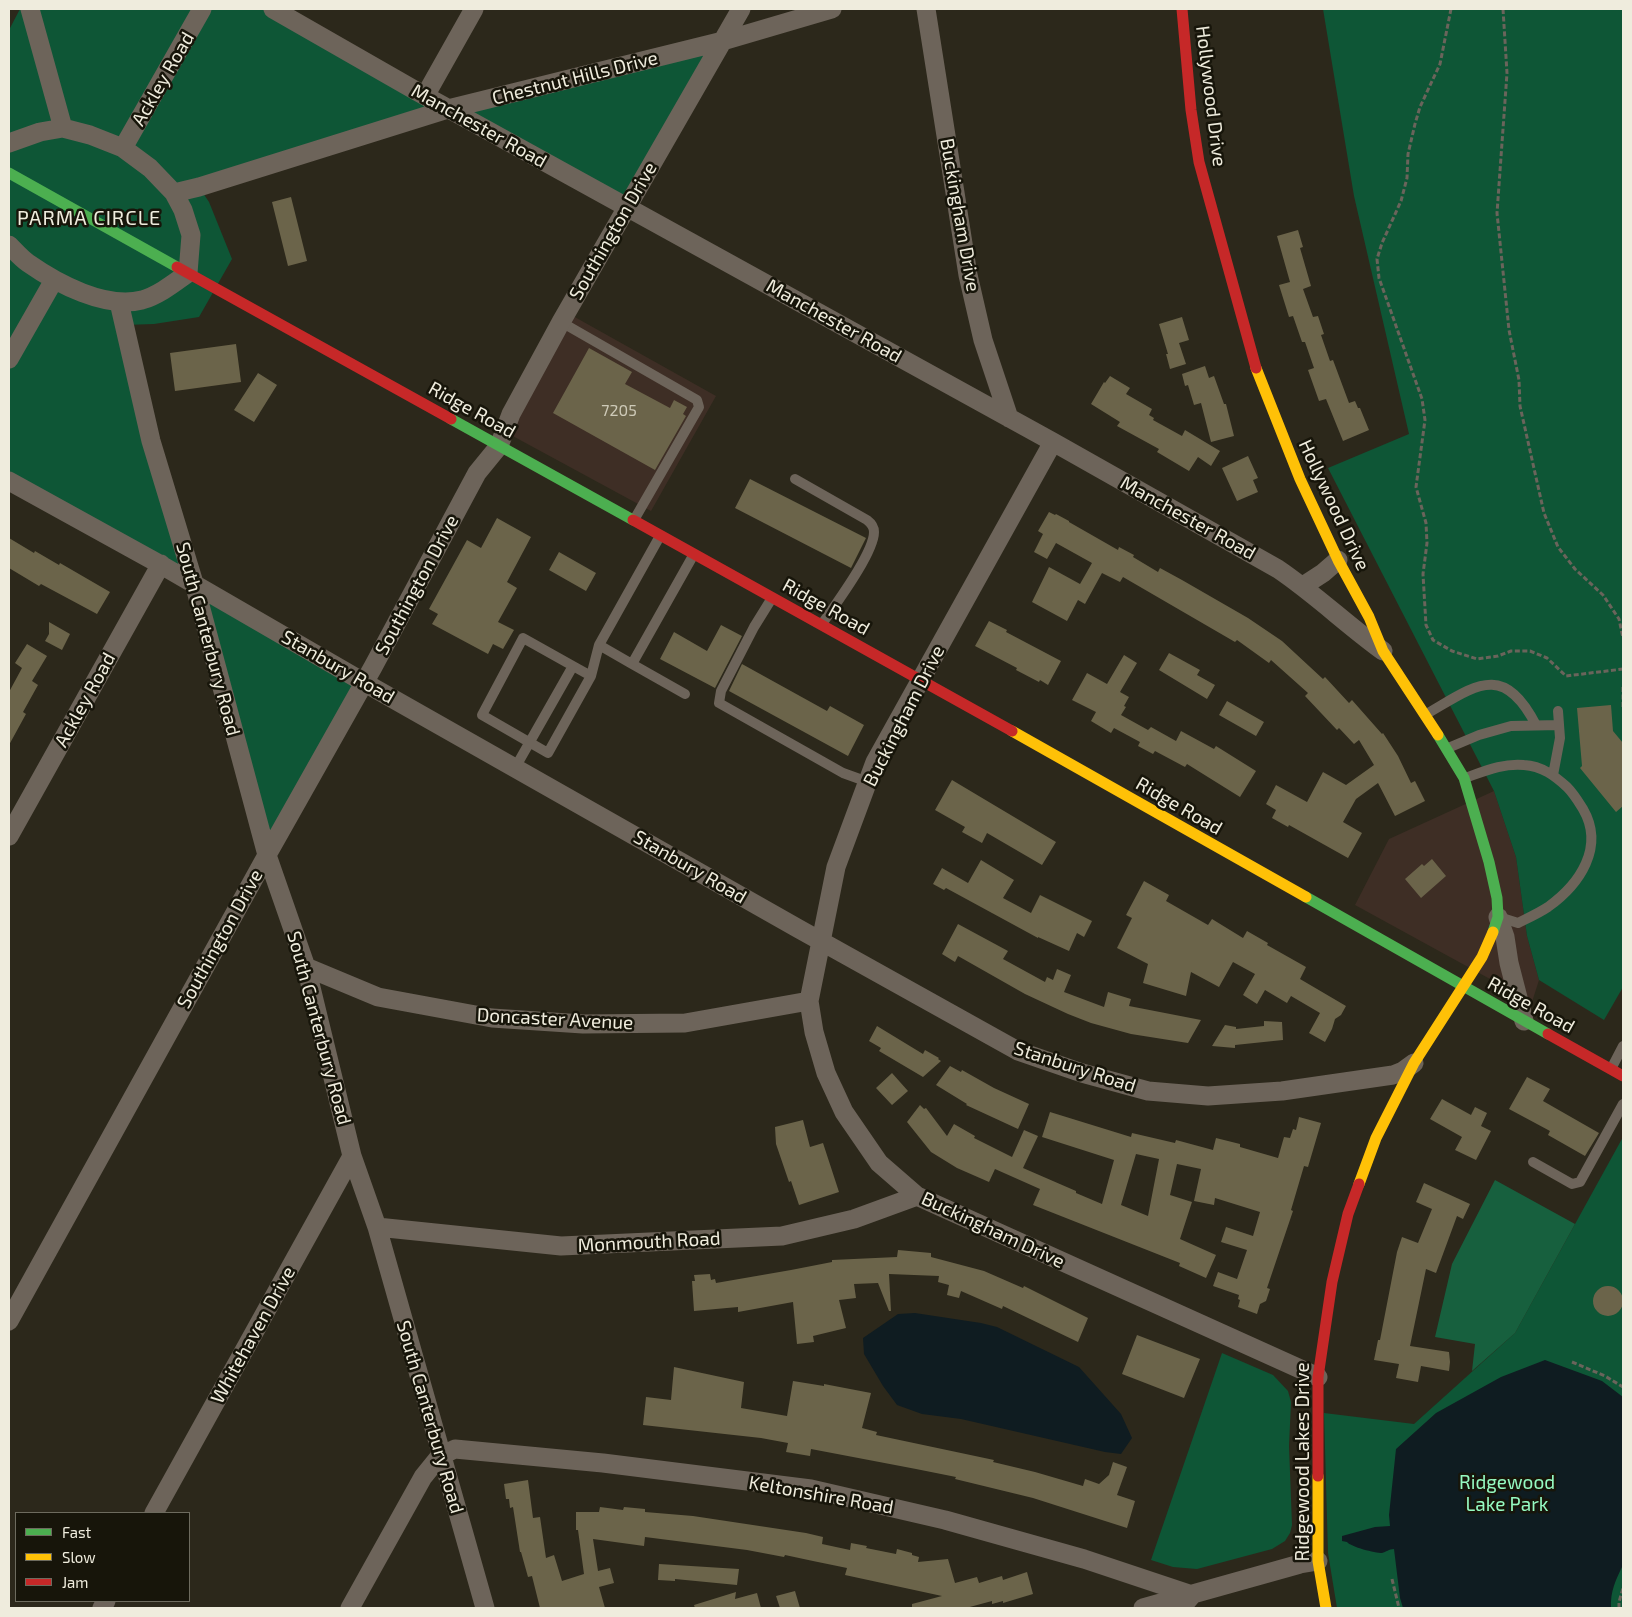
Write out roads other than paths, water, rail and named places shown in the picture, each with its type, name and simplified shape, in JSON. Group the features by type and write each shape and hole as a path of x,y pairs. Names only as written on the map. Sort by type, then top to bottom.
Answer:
{"main road":[{"name":"Hollywood Drive","path":"1182,9 1191,110 1199,162 1257,372 1300,479 1338,560 1369,617 1383,651 1426,714 1464,778 1489,862 1497,898 1498,917 1482,958 1463,987"},
{"name":"Ridge Road","path":"9,174 921,680 1623,1076"},
{"name":"Ridgewood Lakes Drive","path":"1326,1608 1318,1561 1318,1378 1332,1282 1348,1214 1376,1138 1414,1063 1463,987"}],"street":[{"path":"30,9 63,128"},
{"name":"Ackley Road","path":"123,148 202,9"},
{"name":"Manchester Road","path":"273,9 448,109 627,206 1269,564 1303,586 1383,651"},
{"path":"425,96 474,9"},
{"name":"Southington Drive","path":"9,1321 365,682 477,473 499,446 511,414 561,322 741,9"},
{"name":"Chestnut Hills Drive","path":"174,193 199,187 448,109 724,41 832,9"},
{"name":"Buckingham Drive","path":"926,9 968,275 983,340 1009,418"},
{"path":"9,143 40,132 63,128 90,135 123,148 150,168 174,193 183,210 191,235 188,273 157,294 141,300 120,302 87,295 54,280 26,262 9,245"},
{"path":"9,359 54,280"},
{"name":"South Canterbury Road","path":"120,302 151,441 194,583 267,855 306,968 352,1156 377,1226 440,1456 485,1608"},
{"name":"Buckingham Drive","path":"1052,442 875,762 836,867 810,1001 814,1032 826,1073 844,1112 879,1163 917,1196 1318,1378"},
{"name":"Stanbury Road","path":"9,481 161,564 514,768 1018,1051 1082,1073 1148,1091 1208,1096 1282,1091 1394,1075 1414,1063"},
{"path":"1303,586 1323,574 1338,560"},
{"name":"Ackley Road","path":"9,836 161,564"},
{"path":"1498,917 1505,937 1508,963 1524,1021"},
{"name":"Doncaster Avenue","path":"306,968 378,997 492,1018 583,1024 685,1024 810,1001"},
{"name":"Whitehaven Drive","path":"155,1512 352,1156"},
{"name":"Monmouth Road","path":"377,1226 561,1246 782,1236 854,1219 917,1196"},
{"name":"Keltonshire Road","path":"440,1456 455,1449 603,1463 810,1489 945,1520 1084,1559 1187,1602"},
{"path":"350,1608 423,1477 440,1456"},
{"path":"1143,1608 1187,1602 1223,1585 1290,1566 1318,1561"}],"lane":[{"path":"561,322 697,400 699,407 634,520"},
{"path":"795,480 867,520 872,524 874,531 868,552 822,625"},
{"path":"591,676 523,638 482,715 548,753 591,676 599,645 660,535"},
{"path":"632,664 694,554"},
{"path":"772,597 754,627 721,691 719,703 843,773 868,782"},
{"path":"599,645 685,694"},
{"path":"514,768 573,666"},
{"path":"1426,714 1474,687 1496,684 1504,687 1519,700 1530,713 1536,725"},
{"path":"1553,775 1560,738 1558,711"},
{"path":"1447,748 1479,735 1511,726 1559,725"},
{"path":"1464,778 1504,765 1535,767 1553,775 1573,793 1587,816 1592,831 1588,859 1582,873 1570,888 1548,907 1518,923 1498,917"},
{"path":"1611,1069 1623,1046"},
{"path":"1533,1162 1572,1184 1580,1182 1623,1104"}],"district":[{"name":"PARMA CIRCLE","path":"89,218"}],"park label":[{"name":"Ridgewood Lake Park","path":"1507,1494"}]}
